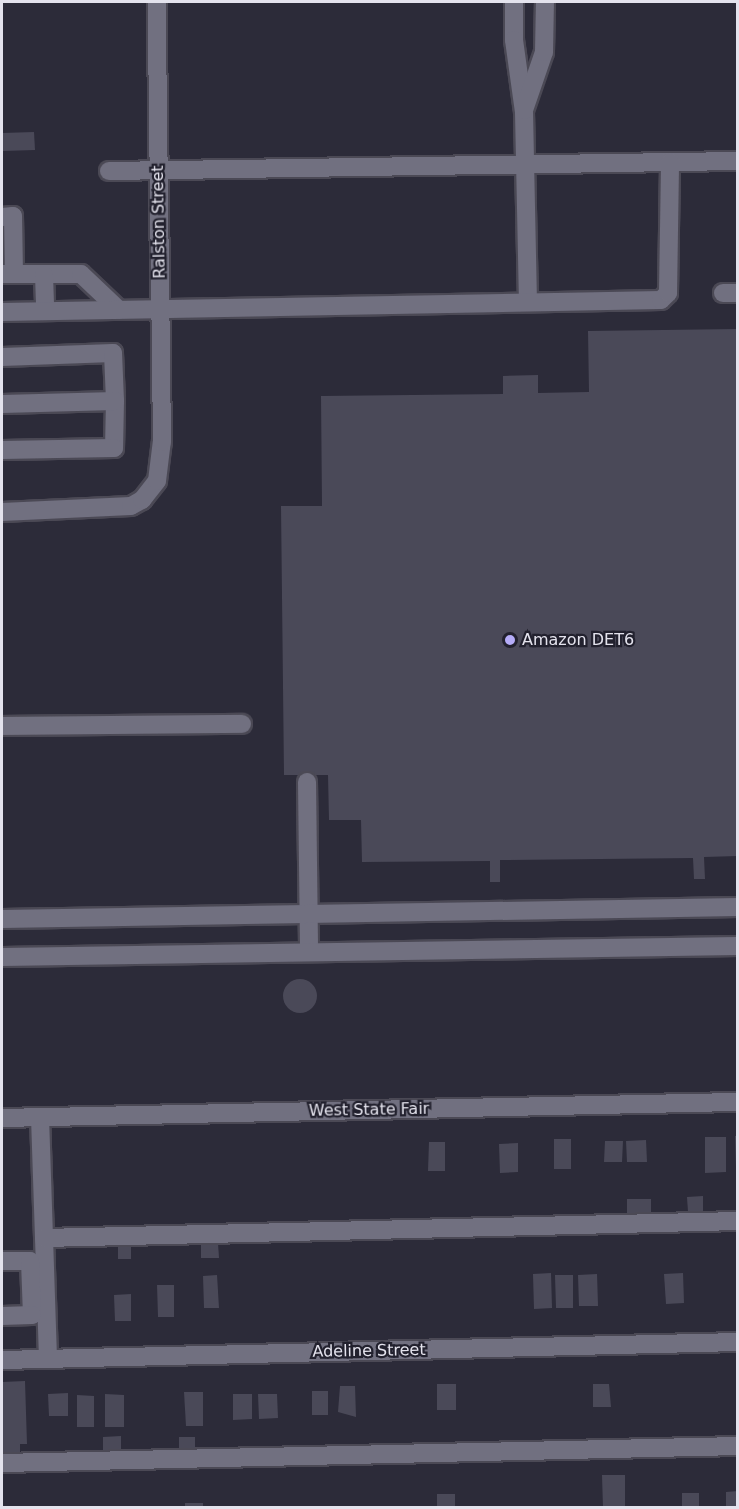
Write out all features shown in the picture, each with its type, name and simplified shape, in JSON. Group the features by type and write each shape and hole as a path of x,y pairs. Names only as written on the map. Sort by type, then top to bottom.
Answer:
{"street":[{"name":"Ralston Street","path":"2,512 131,506 142,500 157,482 162,442 157,2"},
{"path":"514,2 514,40 524,112 528,302"},
{"path":"524,112 544,52 544,2"},
{"path":"110,171 738,161"},
{"path":"2,312 661,300 668,293 670,162"},
{"path":"2,217 14,216 8,239 8,274 81,274 119,310"},
{"path":"44,275 45,311"},
{"path":"2,357 113,353 115,401 114,448 2,450"},
{"path":"2,404 115,401"},
{"path":"2,726 242,724"},
{"path":"307,782 309,952"},
{"path":"2,919 738,907"},
{"path":"2,957 738,946"},
{"name":"West State Fair","path":"2,1118 738,1102"},
{"path":"40,1118 48,1359"},
{"path":"44,1238 738,1221"},
{"path":"2,1262 30,1261 32,1315 2,1316"},
{"name":"Adeline Street","path":"2,1360 738,1342"},
{"path":"2,1463 738,1446"}],"building":[{"path":"34,132 35,150 2,151 2,133"},
{"name":"Amazon DET6","path":"738,329 738,856 704,857 705,879 694,879 693,858 500,860 500,882 490,882 490,861 362,862 361,820 329,820 328,775 284,775 281,506 322,506 321,396 503,394 503,376 538,375 538,393 589,392 588,331"},
{"path":"300,979 312,984 317,996 312,1008 300,1013 288,1008 283,996 288,984"},
{"path":"735,1136 738,1136 738,1167 736,1167"},
{"path":"705,1137 726,1137 726,1172 705,1173"},
{"path":"554,1139 571,1139 571,1169 554,1169"},
{"path":"646,1140 647,1162 627,1162 626,1141"},
{"path":"605,1141 623,1141 622,1162 604,1162"},
{"path":"429,1142 445,1142 445,1171 428,1171"},
{"path":"518,1143 518,1172 500,1173 499,1144"},
{"path":"703,1196 703,1212 688,1212 687,1197"},
{"path":"627,1199 651,1199 651,1216 627,1216"},
{"path":"118,1243 131,1243 131,1259 118,1259"},
{"path":"201,1243 218,1243 219,1258 201,1258"},
{"path":"551,1273 552,1308 534,1309 533,1274"},
{"path":"683,1273 684,1303 666,1304 664,1274"},
{"path":"597,1274 598,1306 579,1306 578,1275"},
{"path":"217,1275 219,1308 204,1308 203,1276"},
{"path":"555,1275 573,1275 573,1308 556,1308"},
{"path":"157,1285 174,1285 174,1317 158,1317"},
{"path":"131,1294 131,1321 115,1321 114,1295"},
{"path":"25,1381 27,1444 20,1444 20,1455 2,1456 2,1382"},
{"path":"437,1384 456,1384 456,1410 437,1410"},
{"path":"593,1384 609,1384 611,1407 593,1407"},
{"path":"340,1386 355,1386 356,1417 338,1412"},
{"path":"312,1391 328,1391 328,1415 312,1415"},
{"path":"184,1392 203,1392 203,1426 186,1426"},
{"path":"68,1393 68,1416 49,1416 48,1394"},
{"path":"105,1394 124,1395 124,1427 105,1427"},
{"path":"233,1394 252,1394 252,1419 233,1420"},
{"path":"258,1394 277,1394 278,1418 259,1419"},
{"path":"77,1395 94,1396 94,1427 77,1427"},
{"path":"121,1436 121,1451 103,1452 103,1437"},
{"path":"179,1437 195,1437 195,1451 179,1451"},
{"path":"602,1475 625,1475 625,1508 603,1508"},
{"path":"738,1491 738,1508 726,1508 726,1492"},
{"path":"682,1493 699,1493 699,1508 682,1508"},
{"path":"437,1494 455,1494 455,1508 437,1508"},
{"path":"185,1503 203,1503 203,1508 185,1508"}],"place":[{"name":"Amazon DET6","path":"510,640"}]}
